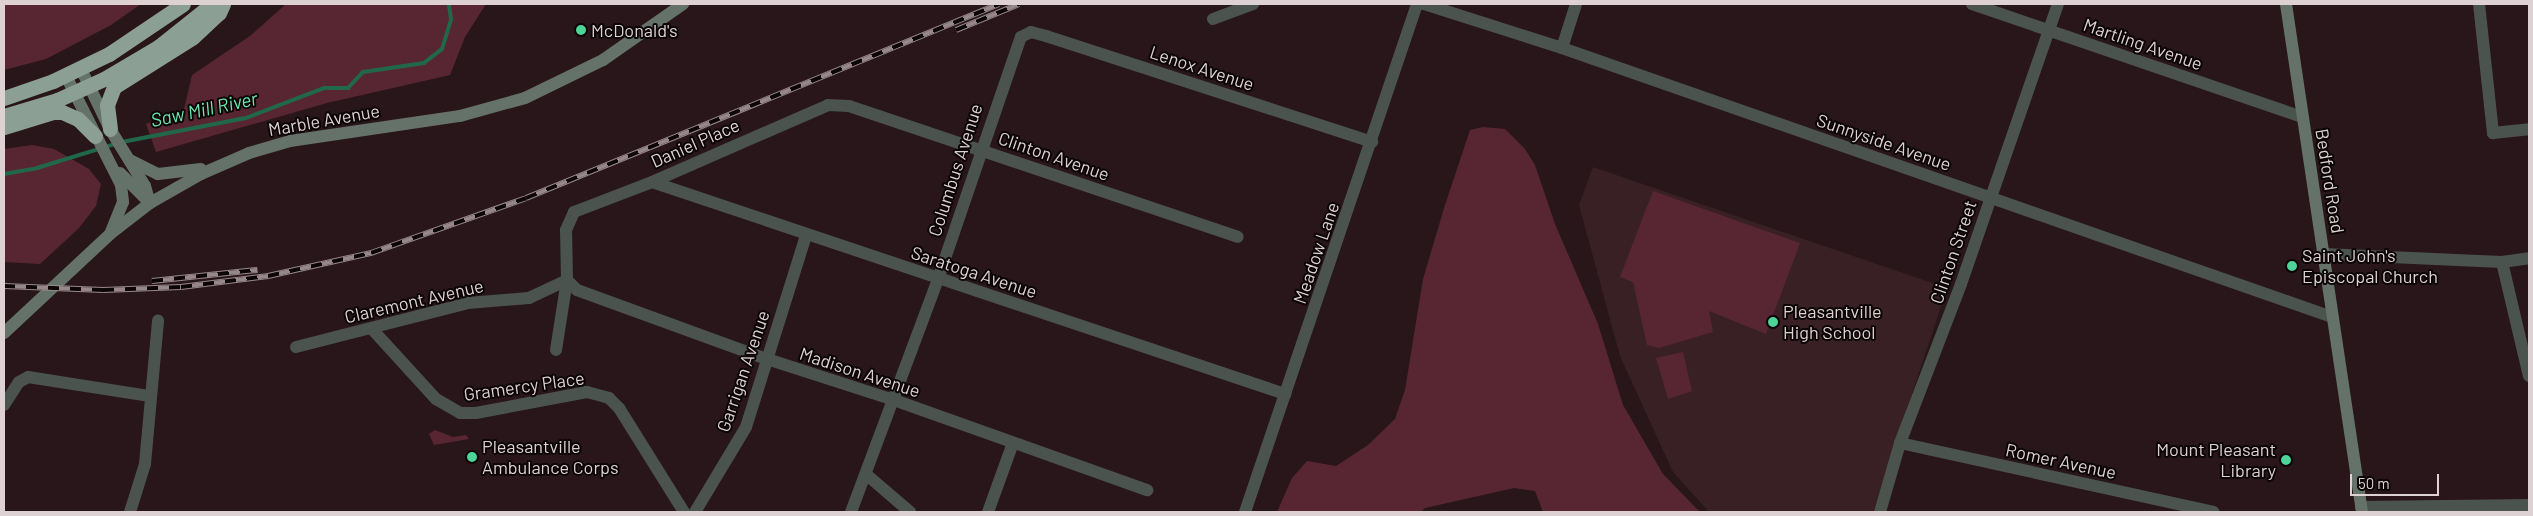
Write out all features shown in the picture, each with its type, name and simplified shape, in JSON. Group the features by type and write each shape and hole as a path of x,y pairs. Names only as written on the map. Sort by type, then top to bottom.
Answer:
{"highway":[{"path":"4,98 81,69 146,32 183,4"},
{"path":"4,116 75,93 89,86 158,47 212,4"},
{"path":"110,129 107,105 114,87 193,37 219,13 223,4"},
{"path":"4,127 53,112 62,112 78,119 95,136"}],"street":[{"name":"Marble Avenue","path":"4,333 110,234 150,203 213,168 290,141 446,118 508,104 566,81 603,60 683,4"},
{"path":"1213,19 1253,4"},
{"name":"Meadow Lane","path":"1245,512 1418,4"},
{"name":"Sunnyside Avenue","path":"1424,4 1562,48 2332,318"},
{"path":"1562,48 1576,4"},
{"name":"Martling Avenue","path":"1972,4 2302,117"},
{"name":"Clinton Street","path":"1880,512 1900,443 1991,197 2058,4"},
{"name":"Bedford Road","path":"2286,4 2362,510"},
{"path":"2479,4 2492,132 2529,129"},
{"name":"Lenox Avenue","path":"1021,37 1031,32 1046,36 1372,142"},
{"name":"Columbus Avenue","path":"851,512 867,475 938,279 980,150 1021,37"},
{"path":"81,69 110,129 145,186 150,203"},
{"path":"66,76 95,136 111,161 150,203"},
{"name":"Clinton Avenue","path":"828,105 849,106 1238,237"},
{"name":"Daniel Place","path":"567,280 566,230 574,212 652,182 828,105"},
{"path":"126,157 146,171 158,174 213,168"},
{"path":"110,234 123,196 111,161"},
{"name":"Saratoga Avenue","path":"652,182 1285,394"},
{"name":"Garrigan Avenue","path":"695,512 746,427 806,235"},
{"path":"2324,254 2502,262 2529,258"},
{"path":"2502,262 2529,376"},
{"path":"556,350 567,280"},
{"name":"Claremont Avenue","path":"296,347 468,303 529,298 567,280"},
{"name":"Madison Avenue","path":"567,280 577,290 767,360 894,400 1147,490"},
{"path":"130,512 145,464 149,396 158,321"},
{"name":"Gramercy Place","path":"372,329 436,400 460,413 476,413 587,392 609,398 619,408 684,512"},
{"path":"4,405 19,382 28,377 149,396"},
{"path":"988,512 1013,443"},
{"name":"Romer Avenue","path":"1900,443 2213,512"},
{"path":"867,475 910,512"},
{"path":"2362,510 2529,505"}],"shaded area":[{"path":"4,4 141,4 111,25 46,59 4,70"},
{"path":"286,4 486,4 465,37 450,75 327,103 156,152 146,124 184,109 192,75 250,36"},
{"path":"1483,127 1505,129 1525,149 1535,165 1555,224 1598,324 1623,405 1663,474 1700,512 1543,512 1535,491 1514,488 1425,508 1421,512 1277,512 1292,478 1307,461 1336,466 1368,445 1395,419 1405,390 1423,279 1445,205 1470,130"},
{"path":"32,145 54,149 89,169 101,184 96,206 79,228 40,264 4,262 4,149"},
{"name":"Pleasantville High School","path":"1593,167 1947,288 1873,512 1709,512 1673,472 1620,356 1579,205"},
{"path":"1653,191 1800,243 1766,334 1709,311 1713,332 1659,348 1647,345 1633,282 1620,277"},
{"path":"1683,352 1692,391 1668,399 1656,358"},
{"path":"435,430 453,437 466,435 469,439 434,445 429,434"}],"waterway":[{"name":"Saw Mill River","path":"122,142 246,118 324,88 348,88 363,72 424,63 442,49 451,19 449,4"},
{"name":"Saw Mill River","path":"4,174 37,168 115,144"}],"railway":[{"path":"4,286 103,290 181,287 268,276 371,253 526,198 999,4"},
{"path":"956,30 1019,4"},
{"path":"152,281 257,270"}],"place":[{"name":"McDonald's","path":"581,30"},
{"name":"Saint John's Episcopal Church","path":"2292,266"},
{"name":"Pleasantville High School","path":"1773,322"},
{"name":"Pleasantville Ambulance Corps","path":"472,457"},
{"name":"Mount Pleasant Library","path":"2286,460"}]}
